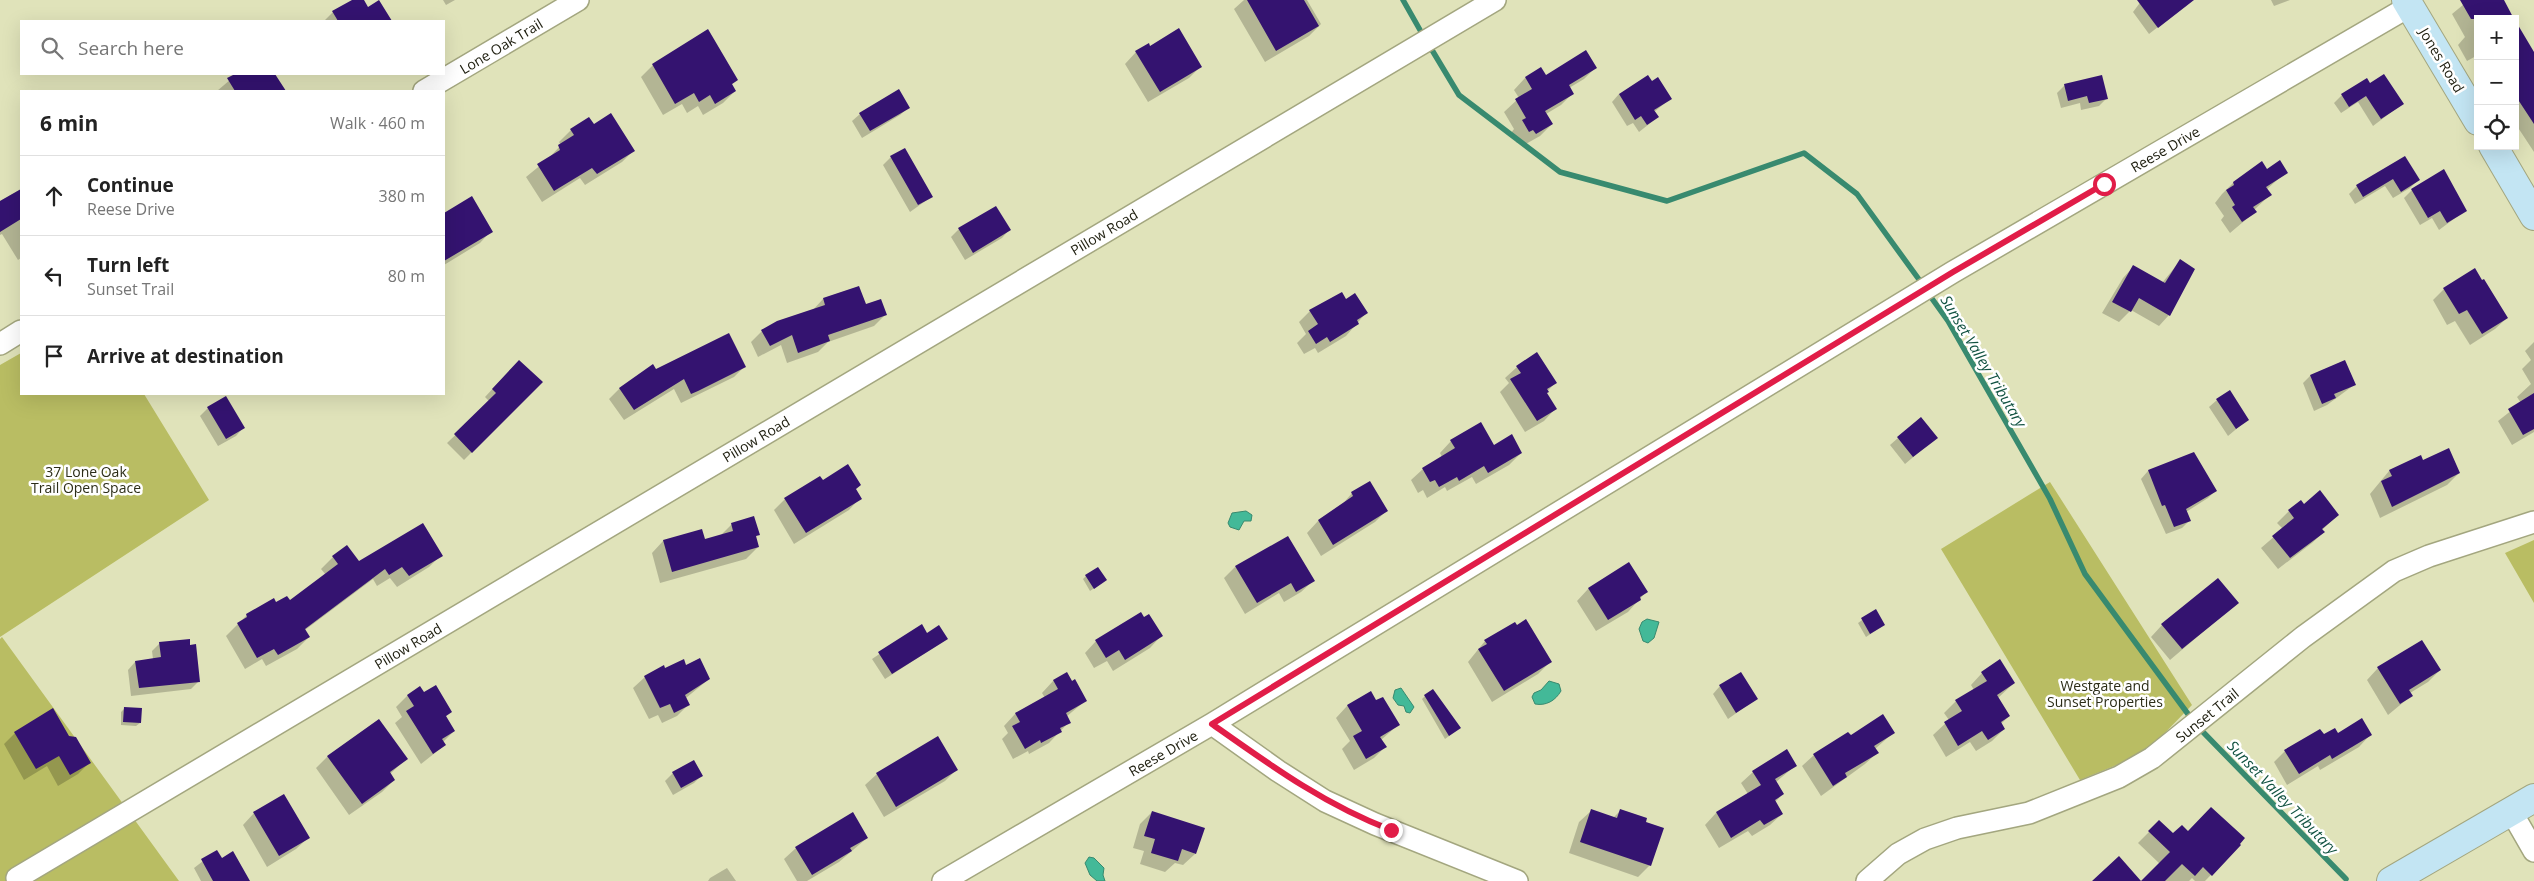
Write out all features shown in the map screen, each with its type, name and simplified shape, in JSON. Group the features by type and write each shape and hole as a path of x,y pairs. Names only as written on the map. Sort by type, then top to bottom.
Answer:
{"street":[{"name":"Lone Oak Trail","path":"426,90 578,0"},
{"name":"Pillow Road","path":"17,878 1495,0"},
{"name":"Jones Road","path":"2408,3 2474,114"},
{"name":"Reese Drive","path":"943,881 1212,724 1953,272 2408,3"},
{"path":"2495,150 2534,216"},
{"path":"0,344 20,332"},
{"name":"Sunset Trail","path":"1867,881 1898,854 1925,838 1957,828 2029,813 2119,777 2152,758 2303,637 2394,571 2429,556 2534,522"},
{"path":"1212,724 1278,771 1326,801 1375,824 1517,881"},
{"path":"2391,881 2523,805 2534,851"}],"green space":[{"name":"37 Lone Oak Trail Open Space","path":"20,354 20,395 145,395 209,500 0,637 0,365"},
{"name":"Westgate and Sunset Properties","path":"2050,482 2192,705 2157,741 2124,762 2080,780 1941,549"},
{"path":"2534,540 2534,603 2505,553"},
{"path":"2,637 179,881 0,881 0,639"}],"water":[{"path":"1246,511 1252,515 1251,521 1244,521 1239,530 1230,527 1228,523 1232,513"},
{"path":"1647,619 1659,622 1654,638 1648,643 1643,641 1639,629 1642,622"},
{"path":"1549,681 1559,684 1561,691 1550,702 1535,704 1532,697 1534,693 1541,690"},
{"path":"1401,688 1414,707 1410,713 1406,712 1404,706 1398,705 1393,698 1395,690"},
{"path":"1089,857 1094,858 1104,868 1103,875 1105,881 1097,881 1090,875 1085,863"}],"building":[{"path":"352,0 364,0 368,7 379,0 391,20 337,20 332,11"},
{"path":"1247,0 1304,0 1319,26 1276,51"},
{"path":"2137,0 2194,0 2158,28"},
{"path":"2460,0 2504,0 2512,15 2474,15 2474,19 2471,19"},
{"path":"2519,27 2534,52 2534,124 2519,101"},
{"path":"1179,28 1202,67 1160,92 1135,51 1149,43 1150,46"},
{"path":"708,29 738,80 732,84 736,91 715,104 710,95 699,102 694,93 675,104 652,64"},
{"path":"1586,50 1597,68 1569,85 1574,94 1545,111 1553,124 1536,134 1533,130 1529,132 1522,120 1526,118 1515,99 1532,89 1525,77 1541,67 1546,75"},
{"path":"2384,74 2404,104 2381,119 2366,96 2349,107 2341,94 2367,78 2370,83"},
{"path":"233,75 276,75 285,90 234,90 227,78"},
{"path":"1648,75 1652,81 1658,77 1672,99 1654,110 1659,117 1647,125 1641,116 1635,120 1619,94"},
{"path":"2102,75 2108,99 2089,103 2087,96 2068,101 2064,84"},
{"path":"899,89 910,108 870,131 859,113"},
{"path":"611,113 635,151 597,174 592,168 554,191 537,164 560,150 558,145 574,135 570,129 589,117 594,124"},
{"path":"905,148 933,197 918,205 890,156"},
{"path":"2405,156 2420,180 2401,192 2393,179 2363,197 2356,185"},
{"path":"2280,160 2288,173 2266,187 2272,195 2253,207 2257,212 2242,222 2232,207 2235,205 2226,190 2234,185 2233,182 2262,161 2267,169"},
{"path":"2444,169 2467,211 2447,223 2440,211 2428,218 2411,189"},
{"path":"20,190 20,220 0,232 0,201"},
{"path":"472,196 493,232 445,260 445,212"},
{"path":"996,206 1011,230 973,253 958,228"},
{"path":"2180,259 2195,269 2170,316 2139,298 2131,312 2112,302 2133,265 2165,283"},
{"path":"2475,268 2508,318 2482,334 2467,310 2459,314 2443,288"},
{"path":"859,286 866,304 881,299 887,315 828,335 830,341 798,353 792,335 770,346 761,330 777,321 825,305 823,298"},
{"path":"1342,292 1346,299 1355,293 1368,313 1357,320 1359,324 1330,342 1327,337 1316,344 1308,331 1318,324 1309,310"},
{"path":"729,333 746,367 698,391 691,394 684,379 634,410 619,388 653,364 656,369"},
{"path":"1537,352 1557,383 1547,389 1549,392 1547,393 1557,409 1537,421 1510,379 1521,373 1516,366"},
{"path":"519,360 543,382 472,453 454,434 496,393 492,389"},
{"path":"2345,360 2356,385 2334,394 2336,398 2322,404 2310,375"},
{"path":"2230,390 2249,420 2236,429 2216,399"},
{"path":"2534,393 2534,429 2523,435 2508,409"},
{"path":"226,396 245,428 226,439 207,407"},
{"path":"1921,417 1938,438 1913,457 1897,437"},
{"path":"1481,422 1494,445 1512,434 1522,453 1488,473 1484,466 1459,481 1457,477 1439,487 1435,480 1430,482 1422,468 1455,448 1450,440"},
{"path":"2449,448 2460,473 2392,507 2381,481 2392,476 2389,470 2421,455 2423,460"},
{"path":"2194,452 2217,491 2186,509 2191,521 2174,527 2165,505 2162,506 2148,470"},
{"path":"848,464 861,485 856,489 862,499 806,533 784,498 820,476 823,480"},
{"path":"1370,481 1388,511 1333,545 1318,520 1353,496 1351,492"},
{"path":"2320,490 2339,515 2322,529 2325,532 2290,558 2272,536 2294,518 2288,510 2301,500 2304,504"},
{"path":"754,516 760,535 756,536 759,547 672,572 663,540 702,529 705,539 733,531 731,523"},
{"path":"423,523 443,556 409,576 402,567 389,575 385,569 305,629 310,637 278,655 274,649 257,658 237,623 247,617 246,614 274,598 276,602 287,596 290,600 338,564 332,556 347,545 359,561"},
{"path":"1288,536 1315,581 1296,592 1291,583 1257,603 1235,566"},
{"path":"1629,562 1648,592 1640,597 1641,600 1608,620 1588,588"},
{"path":"1098,567 1107,580 1094,589 1085,575"},
{"path":"2218,578 2239,603 2182,649 2161,624"},
{"path":"1876,609 1885,625 1870,634 1861,618"},
{"path":"1141,612 1144,617 1149,614 1163,636 1125,660 1119,650 1106,658 1095,640"},
{"path":"1526,619 1552,662 1504,691 1478,649 1487,644 1484,640 1515,622 1517,625"},
{"path":"922,624 927,633 939,625 948,639 892,674 878,652"},
{"path":"190,639 190,645 196,644 200,682 139,688 135,661 161,657 159,642"},
{"path":"2422,640 2441,670 2409,690 2413,696 2400,704 2377,667"},
{"path":"700,658 710,679 685,695 690,705 674,713 670,704 660,708 644,676 664,665 665,668 684,659 686,665"},
{"path":"2000,659 2015,683 1997,695 2010,716 2001,722 2005,729 1988,740 1982,731 1958,746 1944,722 1962,711 1955,700 1987,681 1981,672"},
{"path":"1067,672 1072,681 1075,679 1087,701 1066,713 1071,723 1060,728 1062,732 1041,743 1040,740 1025,749 1012,726 1020,722 1015,713 1058,689 1053,680"},
{"path":"1741,672 1758,699 1736,713 1719,685"},
{"path":"436,685 452,712 446,716 455,731 442,739 446,745 433,754 406,711 414,706 407,695 420,686 424,692"},
{"path":"1433,689 1461,728 1449,736 1424,695"},
{"path":"1371,691 1376,700 1383,697 1400,725 1380,737 1387,747 1366,759 1353,736 1362,731 1347,705"},
{"path":"124,707 142,708 141,723 123,722"},
{"path":"53,708 69,736 76,737 91,763 70,775 59,756 36,769 14,732"},
{"path":"1883,714 1895,733 1874,746 1879,753 1845,773 1847,777 1833,786 1813,754 1848,732 1851,735"},
{"path":"2362,718 2372,735 2332,759 2330,755 2299,774 2284,750 2320,729 2324,734 2335,728 2338,733"},
{"path":"379,719 408,759 390,772 395,780 362,804 327,756"},
{"path":"938,736 958,770 896,807 876,773"},
{"path":"1787,749 1797,766 1775,779 1784,794 1775,800 1783,814 1764,825 1760,820 1731,838 1716,812 1761,785 1752,771"},
{"path":"694,760 703,776 681,788 672,772"},
{"path":"284,794 310,838 279,856 253,812"},
{"path":"2211,807 2245,838 2241,845 2212,876 2203,867 2195,876 2182,864 2165,881 2141,881 2170,852 2148,831 2159,820 2173,833 2182,825 2188,831"},
{"path":"1591,809 1617,818 1620,809 1647,818 1646,822 1664,828 1651,866 1580,842"},
{"path":"1152,811 1205,828 1196,854 1182,849 1178,861 1151,853 1155,839 1144,836"},
{"path":"853,812 868,838 850,848 852,851 812,875 795,847"},
{"path":"217,850 222,858 233,851 250,881 213,881 201,859"},
{"path":"2119,856 2141,881 2092,881"}],"waterway":[{"name":"Sunset Valley Tributary","path":"1403,0 1424,37"},
{"name":"Sunset Valley Tributary","path":"1429,45 1459,95 1560,172 1667,201 1804,153 1857,194 1923,285"},
{"name":"Sunset Valley Tributary","path":"1928,293 1948,321 2050,499 2085,574 2188,714"},
{"name":"Sunset Valley Tributary","path":"2203,732 2346,879"}],"route":[{"path":"1391,830 1326,801 1278,771 1212,724 1953,272 2104,184"}]}
